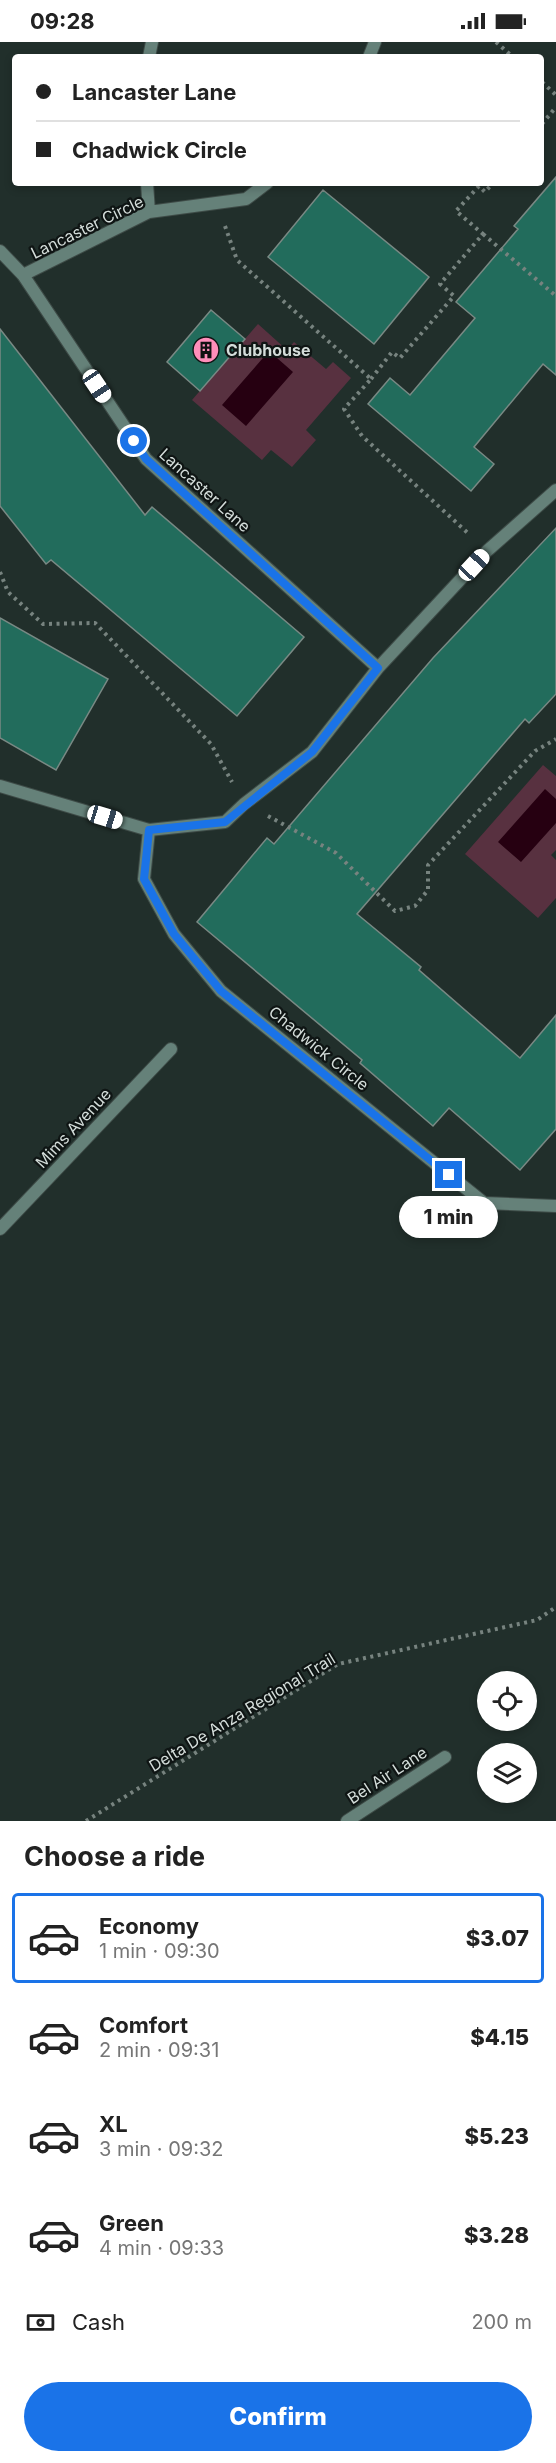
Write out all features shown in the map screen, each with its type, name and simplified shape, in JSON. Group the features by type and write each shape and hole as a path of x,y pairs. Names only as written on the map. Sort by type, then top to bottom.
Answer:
{"street":[{"path":"147,186 149,212"},
{"name":"Lancaster Circle","path":"23,275 149,212 246,199 263,186"},
{"name":"Lancaster Lane","path":"0,251 23,275 146,459 378,668"},
{"path":"0,786 149,830 225,822 244,804 312,752 378,668 487,551 556,490"},
{"name":"Chadwick Circle","path":"149,830 144,879 174,934 221,991 484,1203 556,1206"},
{"name":"Mims Avenue","path":"0,1229 171,1049"},
{"name":"Bel Air Lane","path":"347,1821 446,1757"}],"path":[{"path":"496,42 510,54"},
{"path":"544,84 556,95"},
{"path":"544,122 556,107"},
{"path":"490,186 485,192 479,186 456,211 556,296"},
{"path":"216,203 237,260 371,379"},
{"path":"483,234 440,284 454,296 400,358 392,352 344,410 362,436 487,551"},
{"path":"0,572 8,592 43,624 95,623 211,744 244,804 336,853 395,911 415,906 428,890 428,866 535,750 556,739"},
{"name":"Delta De Anza Regional Trail","path":"86,1821 338,1664 537,1620 556,1607"}],"shaded area":[{"path":"258,324 287,350 294,342 326,369 333,362 351,378 306,430 316,440 292,467 271,450 262,460 192,400"},
{"path":"269,351 293,372 246,426 222,405"},
{"path":"543,765 556,776 556,850 551,855 556,860 556,898 538,918 465,854"},
{"path":"545,789 556,799 556,823 521,862 498,842"}],"building":[{"path":"556,177 556,375 543,364 474,447 494,464 471,491 368,404 390,378 410,395 475,318 456,302 518,229 514,226"},
{"path":"323,190 429,277 374,344 268,257"},
{"name":"Clubhouse","path":"211,310 245,339 200,391 167,362"},
{"path":"0,329 145,515 152,507 304,637 237,716 51,560 46,564 0,506"},
{"path":"556,528 556,694 529,723 525,719 357,914 421,967 419,970 520,1058 556,1015 556,1129 520,1170 449,1108 433,1126 360,1063 362,1060 197,922 267,838 274,844 433,658"},
{"path":"0,618 108,679 56,770 0,738"}],"place":[{"name":"Clubhouse","path":"206,350"}],"route":[{"path":"134,441 146,459 378,668 312,752 244,804 225,822 149,830 144,879 174,934 221,991 449,1175"}]}
